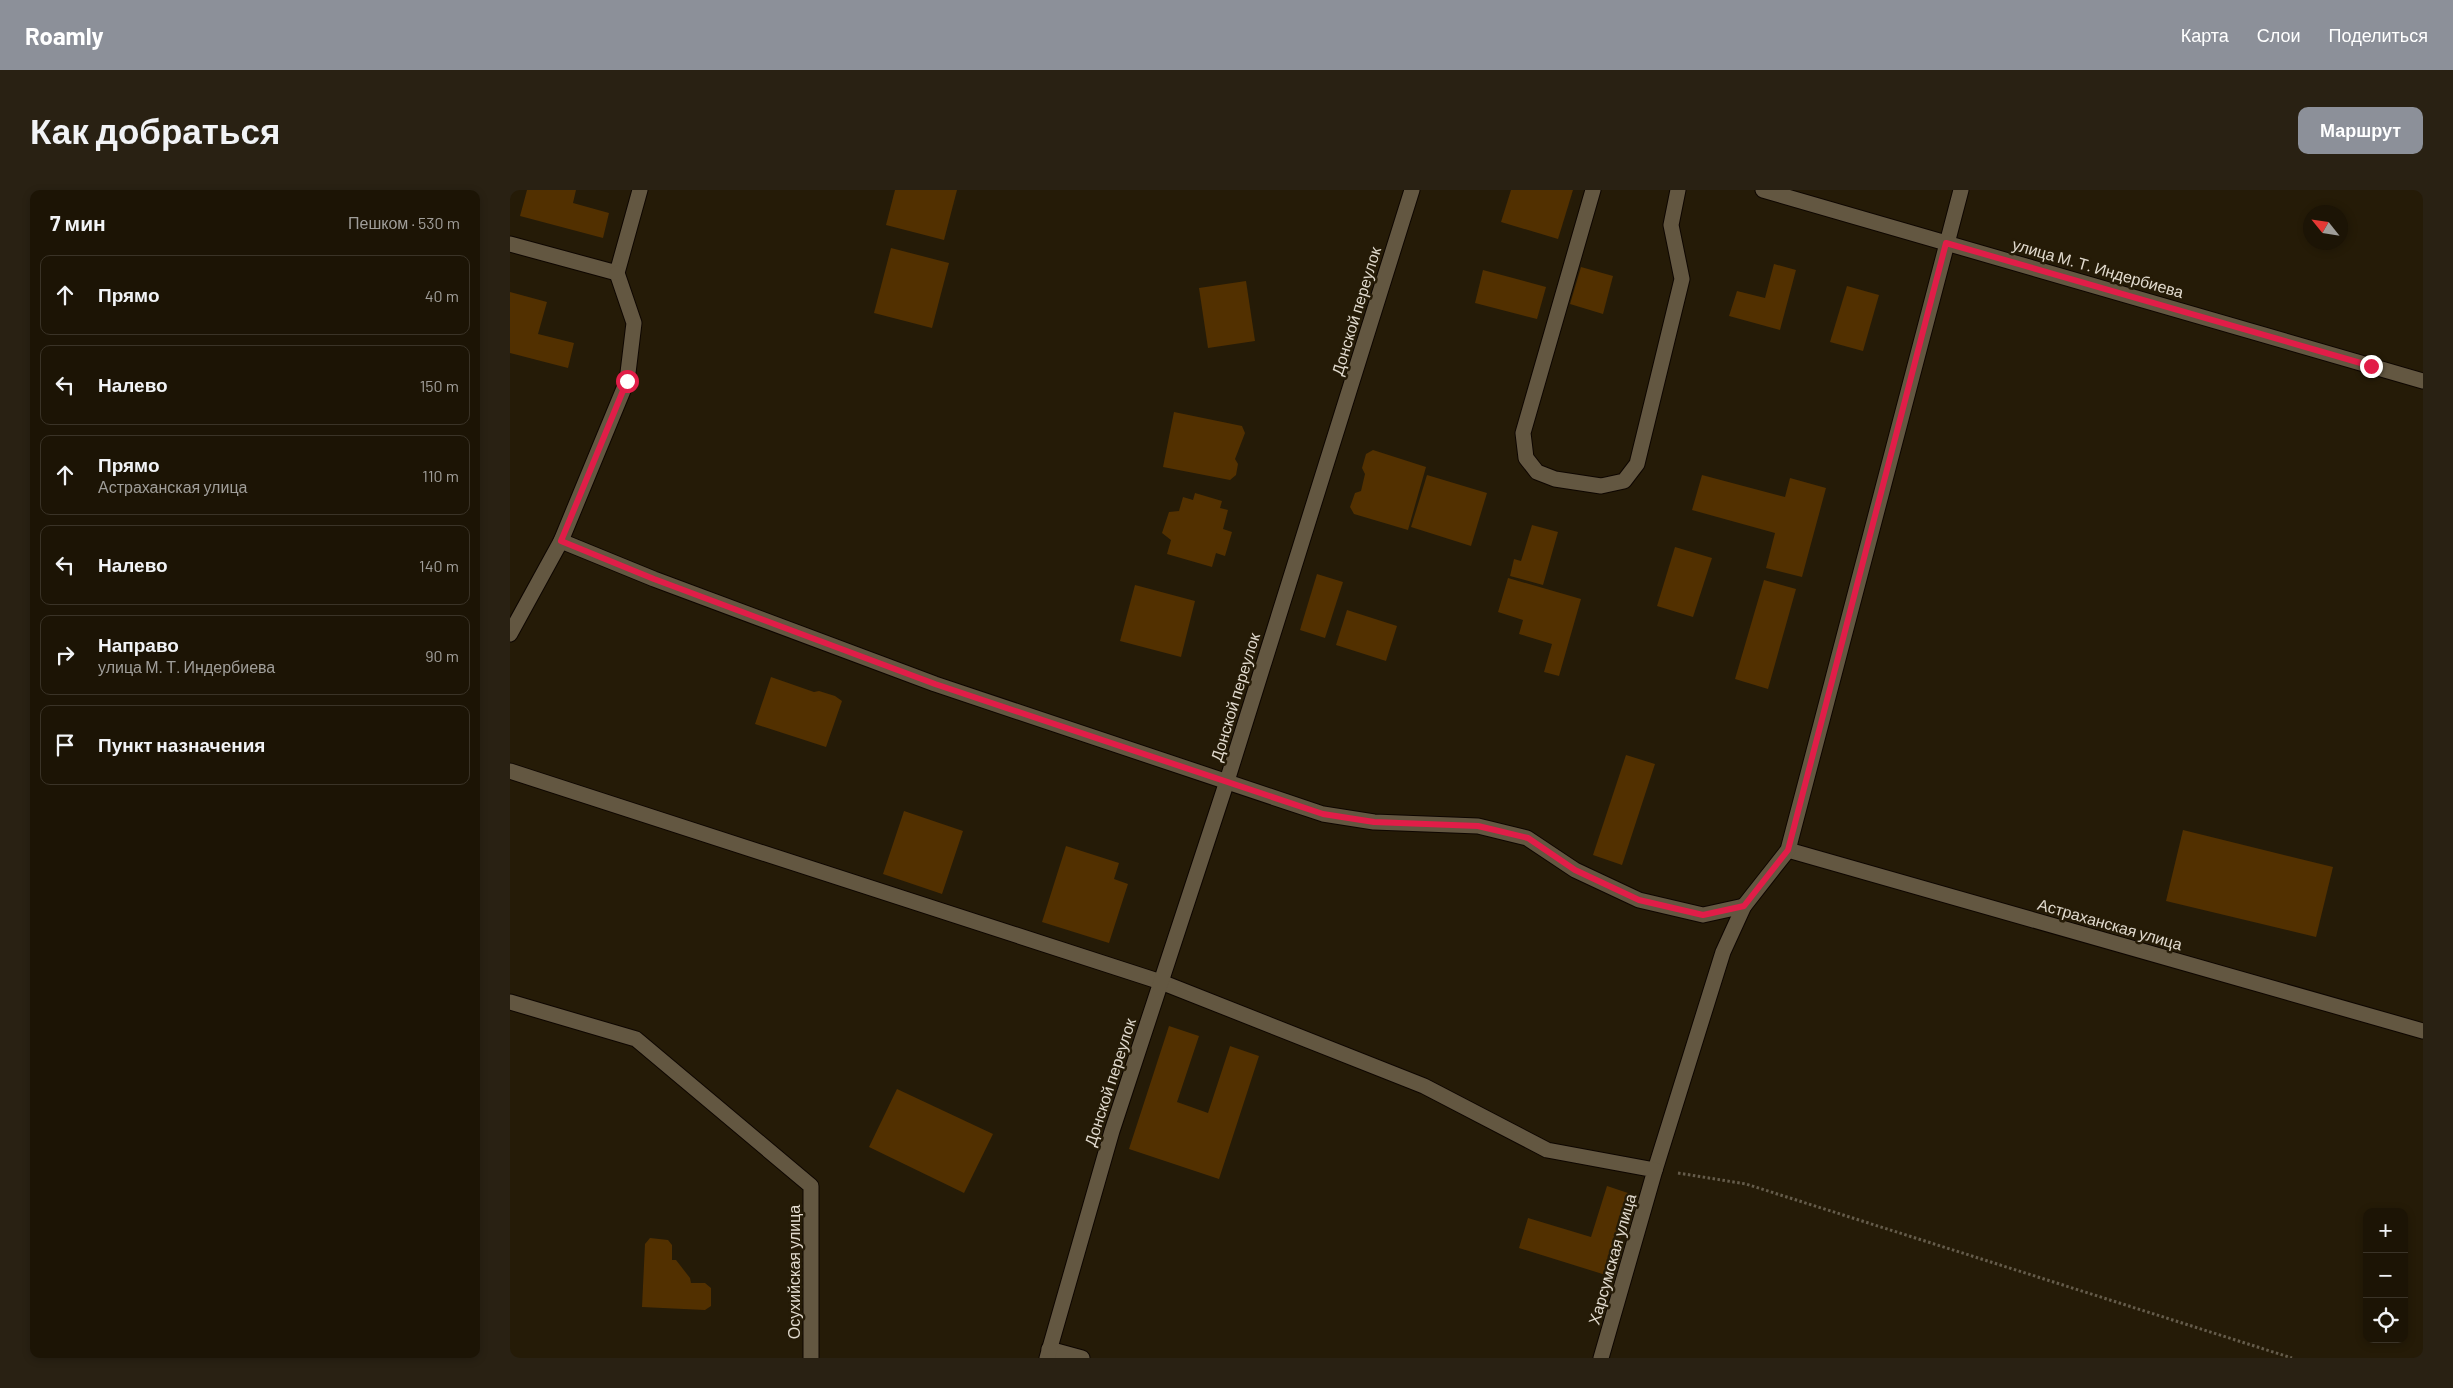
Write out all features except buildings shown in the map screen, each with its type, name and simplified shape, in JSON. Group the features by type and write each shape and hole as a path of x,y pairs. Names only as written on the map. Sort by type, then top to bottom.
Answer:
{"street":[{"path":"510,634 561,541 627,381 634,323 617,273 640,190"},
{"name":"Донской переулок","path":"1048,1354 1112,1131 1227,781 1412,190"},
{"path":"1593,190 1523,433 1526,458 1537,472 1555,480 1601,486 1624,481 1637,464 1645,436 1682,279 1671,225 1678,190"},
{"name":"улица М. Т. Индербиева","path":"1763,190 2423,381"},
{"path":"1788,850 1946,243 1962,190"},
{"path":"510,244 617,273"},
{"path":"561,541 654,579 935,684 1323,814 1374,822 1478,826 1528,838 1575,870 1639,900 1703,915 1744,906"},
{"path":"510,771 1161,982 1424,1086 1547,1150 1655,1170"},
{"name":"Харсумская улица","path":"1602,1358 1655,1170 1724,952 1744,906 1788,850"},
{"name":"Астраханская улица","path":"1788,850 2423,1031"},
{"name":"Осухийская улица","path":"510,1002 636,1039 812,1186 811,1358"},
{"path":"1048,1354 1082,1358"}],"path":[{"path":"1655,1170 1746,1184 2292,1358"}],"route":[{"path":"627,381 561,541 654,579 935,684 1323,814 1374,822 1478,826 1528,838 1575,870 1639,900 1703,915 1744,906 1788,850 1946,243 2371,366"}]}
